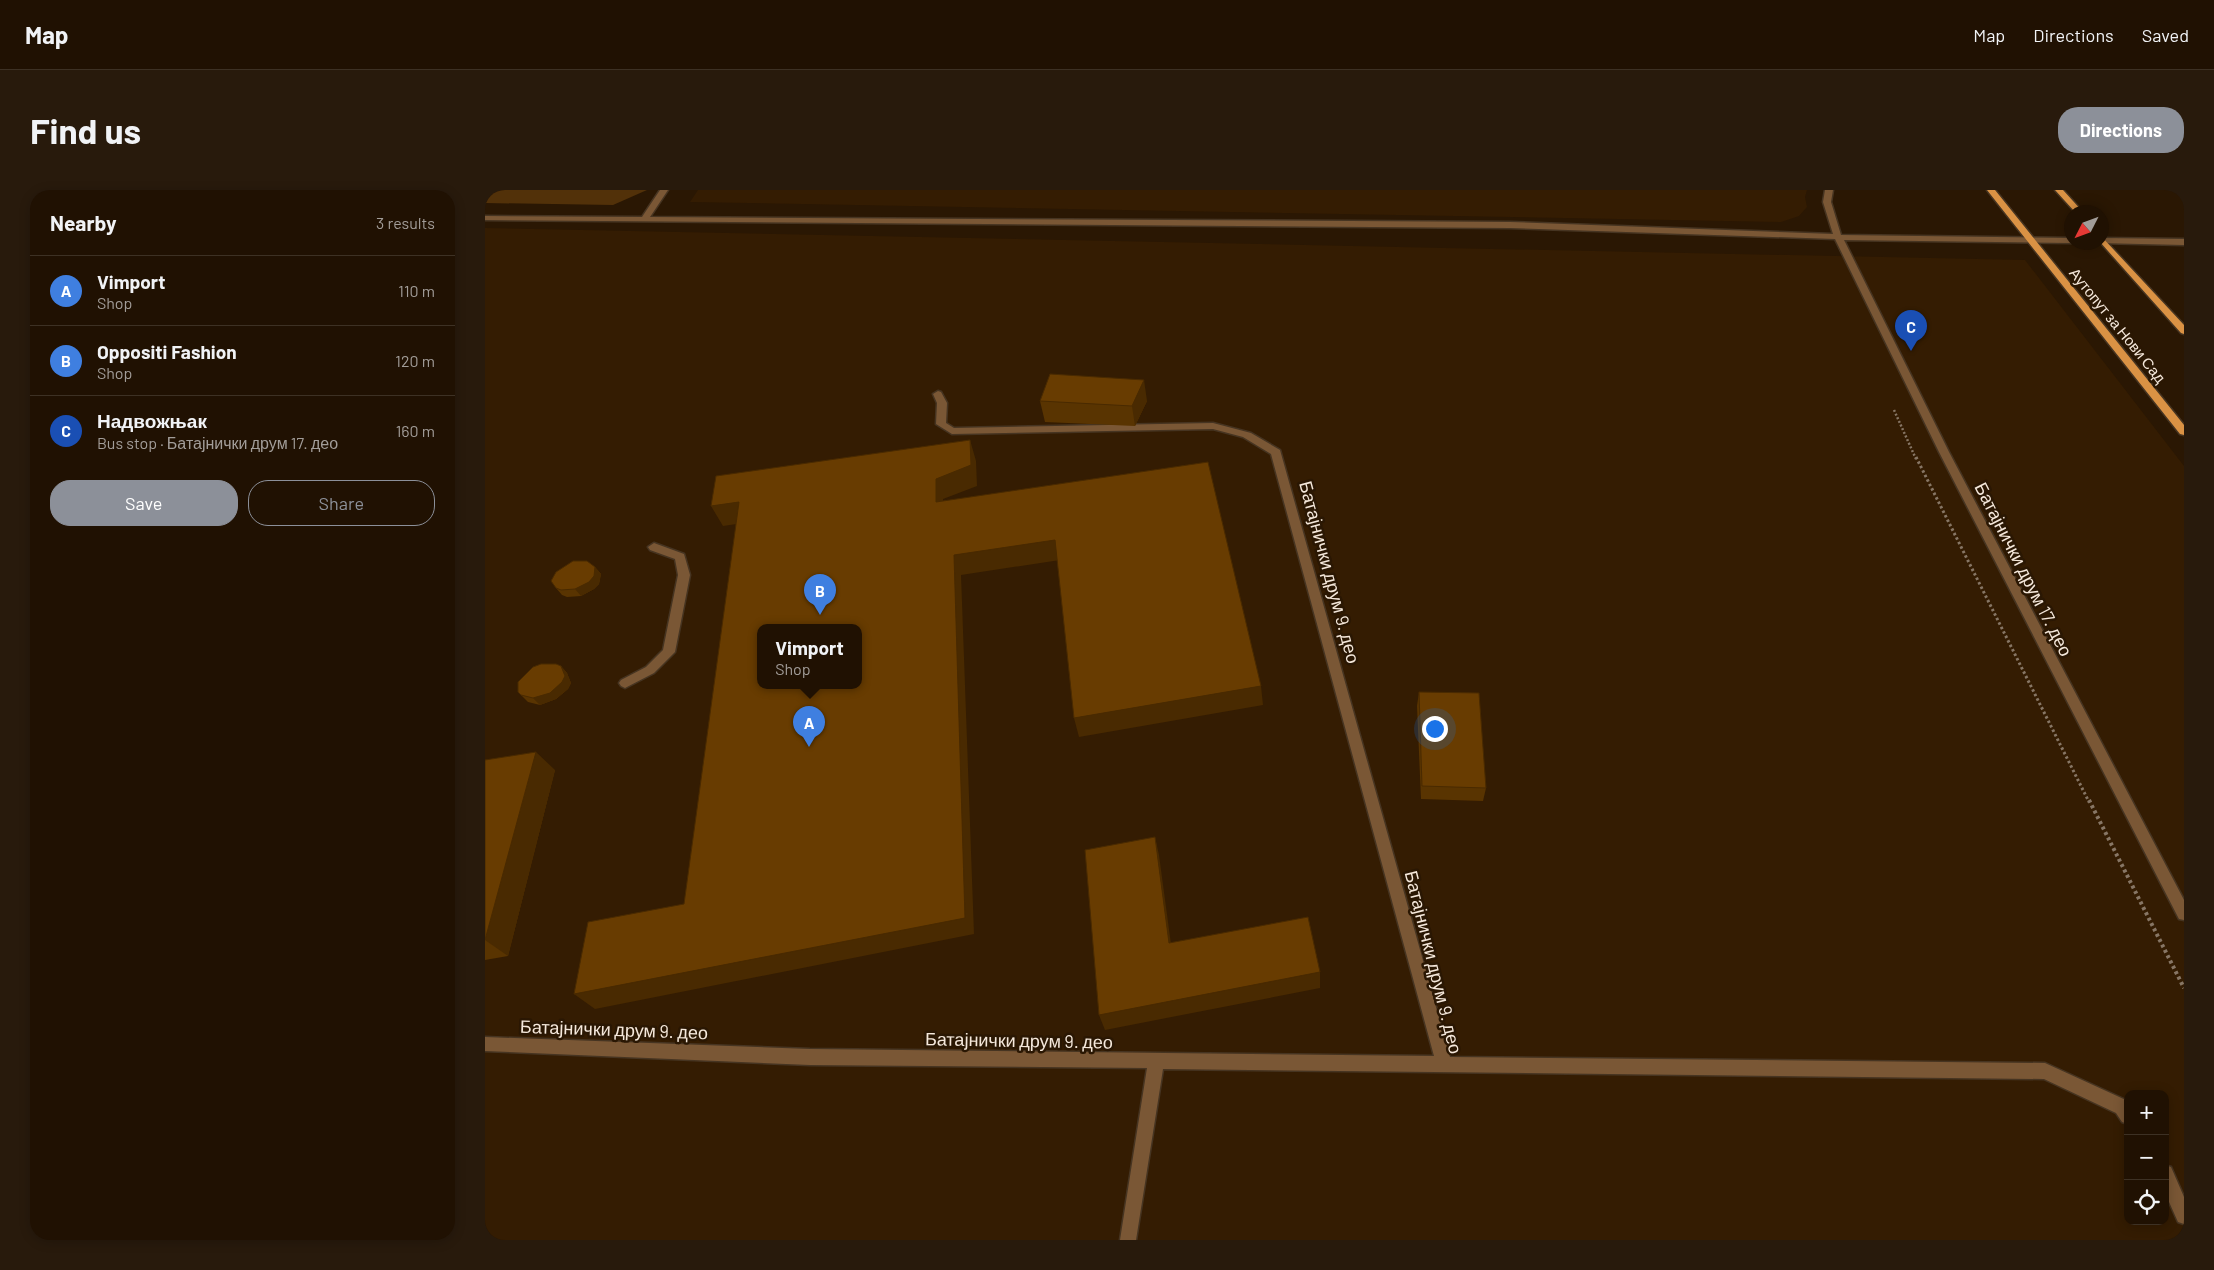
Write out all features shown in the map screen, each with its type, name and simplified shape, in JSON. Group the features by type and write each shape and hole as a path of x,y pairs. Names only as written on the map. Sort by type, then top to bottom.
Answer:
{"main road":[{"name":"Аутопут за Нови Сад","path":"1991,190 2184,432"},
{"path":"2059,190 2073,205"},
{"path":"2109,248 2184,330"}],"street":[{"path":"644,219 664,190"},
{"name":"Батајнички друм 17. део","path":"1829,190 1827,202 1838,237 1944,452 2184,914"},
{"path":"485,218 1510,225 1838,237 2064,240"},
{"path":"2109,240 2184,242"},
{"name":"Батајнички друм 9. део","path":"485,1044 810,1057 1443,1064 1276,452 1247,435 1213,426 952,431 941,424 942,403 937,394"},
{"path":"625,683 650,670 669,652 684,575 680,556 654,547"},
{"path":"1128,1240 1156,1062"},
{"path":"1443,1064 2045,1071 2122,1107 2124,1110"},
{"path":"2168,1180 2184,1216"}],"path":[{"path":"1892,405 1928,484 2184,988"}],"shaded area":[{"path":"485,190 647,190 613,205 485,203"},
{"path":"698,190 1807,190 1805,197 1807,207 1799,216 1781,222 690,202"},
{"path":"485,228 2025,260 2184,466 2184,1240 485,1240"}],"building":[{"path":"1050,374 1144,380 1132,406 1040,401"},
{"path":"970,440 971,465 936,479 936,502 1208,462 1261,686 1074,718 1055,540 954,555 965,918 574,994 588,922 684,904 739,502 711,506 716,476"},
{"path":"573,561 587,561 595,567 594,576 589,582 575,589 561,590 556,588 551,581 556,572"},
{"path":"541,664 561,666 565,676 562,682 550,693 533,698 521,695 518,692 518,682 533,667"},
{"path":"1419,692 1479,693 1486,788 1422,786"},
{"path":"536,752 485,940 485,760"},
{"path":"1155,837 1169,943 1308,917 1320,972 1099,1015 1085,850"}],"place":[{"name":"Надвожњак","path":"1911,351"},
{"name":"Oppositi Fashion","path":"820,615"},
{"name":"Vimport","path":"809,747"}]}
